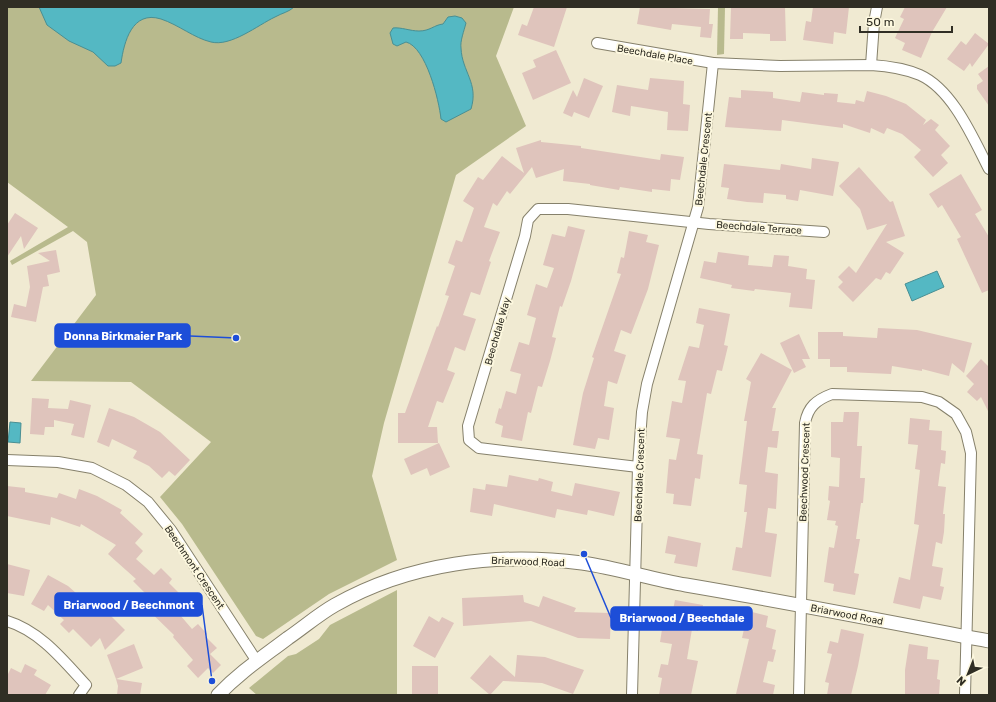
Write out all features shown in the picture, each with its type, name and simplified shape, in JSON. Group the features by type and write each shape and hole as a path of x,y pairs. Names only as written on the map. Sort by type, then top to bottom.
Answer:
{"street":[{"path":"872,65 874,23 877,7"},
{"name":"Beechdale Place","path":"597,43 714,63"},
{"path":"714,63 780,66 872,65 886,66 920,75 934,84 953,103 989,169"},
{"name":"Beechdale Crescent","path":"632,695 638,467 642,412 647,384 698,208 714,63"},
{"name":"Beechdale Way","path":"638,467 479,448 469,440 468,426 525,236 528,220 538,209 568,209 694,222"},
{"name":"Beechdale Terrace","path":"694,222 824,232"},
{"name":"Beechwood Crescent","path":"799,695 807,414 813,404 832,394 922,397 939,402 956,414 966,432 971,453 965,695"},
{"name":"Beechmont Crescent","path":"7,460 58,462 92,468 126,485 148,502 172,530 256,660"},
{"name":"Briarwood Road","path":"218,695 256,660 335,605 381,584 407,575 445,566 482,560 527,559 582,563 653,580 802,605 989,641"},
{"path":"7,621 16,624 40,638 55,652 86,685 79,695"}],"green space":[{"path":"7,7 514,7 496,56 526,126 456,175 384,423 372,476 397,560 329,594 263,639 256,636 182,524 160,497 211,442 131,382 31,381 96,295 87,242 73,231 12,265 10,261 68,227 7,182"},
{"path":"718,7 725,7 724,54 717,55"},
{"path":"397,590 397,695 257,695 249,688 288,656 296,654 319,639 330,625"}],"water":[{"path":"39,7 294,7 236,38 219,43 211,42 192,35 161,19 151,17 143,19 136,23 127,37 121,63 115,66 108,66 93,52 69,41 47,25"},
{"path":"455,16 462,18 466,23 461,48 464,64 472,85 473,100 471,109 446,122 441,119 438,100 430,75 420,53 406,42 397,46 393,44 390,33 393,28 423,31 443,24 448,17"},
{"path":"937,271 944,287 912,301 905,284"},
{"path":"10,422 21,423 20,443 8,442"}],"building":[{"path":"534,7 567,7 554,47 518,35 522,24 527,26"},
{"path":"640,7 710,9 709,24 713,24 711,38 700,37 701,27 672,24 671,30 637,24"},
{"path":"731,7 785,7 786,41 770,41 770,34 743,33 743,39 730,39"},
{"path":"813,7 849,7 846,34 834,32 833,44 803,40 806,21 811,22"},
{"path":"905,7 947,7 932,32 921,58 902,50 905,43 895,38 904,19 900,17"},
{"path":"975,33 989,44 972,67 970,63 964,71 947,59 961,41 966,45"},
{"path":"556,50 571,83 533,100 522,73 536,67 533,60"},
{"path":"989,66 989,106 977,89 977,85 983,81 978,74"},
{"path":"584,78 603,86 589,118 574,112 572,117 563,113 573,90 577,97"},
{"path":"650,78 684,81 683,104 690,105 688,131 667,130 668,112 631,106 630,116 612,112 617,85 648,90"},
{"path":"741,90 773,92 773,98 800,102 802,92 824,95 824,93 838,94 837,102 855,104 856,100 864,102 867,91 886,96 906,104 926,120 923,125 931,119 939,125 935,130 950,146 941,155 948,163 933,177 914,157 921,150 902,134 887,128 884,134 871,128 870,133 843,124 843,128 782,120 781,131 725,127 729,97 741,98"},
{"path":"541,140 541,142 581,146 581,148 660,160 661,154 684,157 680,180 671,179 670,191 652,189 652,192 620,187 619,190 590,184 563,181 564,169 536,178 532,167 510,194 507,191 497,206 493,203 484,227 500,232 489,261 491,262 480,295 471,292 463,315 476,319 465,351 455,347 447,370 455,373 443,403 437,401 428,427 437,427 438,443 398,443 398,413 405,413 437,326 438,327 449,296 445,295 455,266 448,263 456,240 462,242 474,208 463,201 478,177 483,180 502,156 524,173 516,148"},
{"path":"812,158 839,162 833,196 800,190 798,201 786,199 786,195 764,193 763,203 747,202 727,199 729,188 721,187 724,164 780,170 781,164 811,169"},
{"path":"859,167 890,202 893,201 905,236 886,242 904,253 890,274 886,272 881,280 876,278 853,302 838,287 843,282 838,277 849,266 856,273 887,224 867,230 860,209 839,186"},
{"path":"961,174 982,210 975,214 989,237 989,290 982,293 957,239 961,237 942,205 938,208 929,194"},
{"path":"15,213 38,228 24,249 21,236 7,257 7,225"},
{"path":"568,226 585,230 571,281 562,307 560,306 552,337 556,338 542,387 538,386 531,413 528,412 522,441 501,437 503,426 495,423 506,391 516,394 521,374 510,371 519,342 529,345 536,318 527,315 536,284 547,288 554,268 543,265 552,234 565,237"},
{"path":"629,231 648,235 646,242 659,245 648,289 631,334 621,330 614,351 626,355 617,384 608,381 604,406 614,408 609,440 598,438 595,449 573,445 583,393 594,358 592,357 621,274 617,273 621,257 624,258"},
{"path":"56,250 60,272 47,275 49,286 43,287 36,322 11,317 14,304 26,307 30,287 27,266 50,261 38,253"},
{"path":"718,252 749,256 748,265 772,267 774,255 789,256 788,266 807,269 806,279 815,280 812,309 789,307 791,293 731,288 732,285 700,278 704,261 716,263"},
{"path":"699,308 730,314 724,345 728,346 722,371 717,370 711,394 707,393 697,454 703,455 700,479 695,478 691,506 673,504 674,494 666,493 669,459 676,460 680,439 666,437 672,401 682,403 686,381 678,380 689,346 699,348 704,325 696,323"},
{"path":"878,328 917,330 972,343 964,373 952,363 949,376 922,369 922,371 892,366 891,374 847,372 847,367 830,367 830,359 818,359 818,332 843,332 843,336 877,338"},
{"path":"799,334 810,359 802,359 806,367 794,373 780,343"},
{"path":"761,353 792,370 772,408 776,408 772,431 779,431 777,448 768,447 765,472 778,474 776,509 768,508 765,532 777,534 771,577 732,570 736,547 742,548 747,512 744,512 747,485 739,484 747,421 744,421 751,382 746,379"},
{"path":"981,359 989,367 989,413 981,397 977,401 967,392 974,384 966,376"},
{"path":"32,398 49,399 48,408 68,409 70,400 91,405 84,438 71,435 74,424 54,420 54,427 45,427 44,435 30,434"},
{"path":"109,408 134,417 160,432 190,460 175,476 169,471 162,478 149,466 133,458 137,451 112,439 109,447 97,442"},
{"path":"844,412 859,412 857,446 862,446 860,478 865,478 863,503 861,503 856,539 860,539 854,573 859,574 855,595 833,591 834,584 824,582 829,547 834,548 838,526 835,525 836,521 827,520 830,501 828,500 829,486 839,487 840,458 831,457 831,422 843,422"},
{"path":"910,418 930,420 929,430 942,431 941,450 946,451 945,464 941,463 938,486 946,487 943,514 945,514 944,532 942,544 936,542 932,566 943,568 940,586 944,587 941,600 923,596 920,609 893,603 899,577 910,580 919,525 914,524 920,470 915,469 918,445 908,444"},
{"path":"439,443 450,467 430,476 427,468 411,475 404,459"},
{"path":"509,475 538,481 539,478 553,482 551,491 572,496 575,483 620,492 614,516 588,510 587,515 557,509 555,518 494,504 492,516 470,512 473,488 485,490 486,484 507,487"},
{"path":"7,486 25,488 25,492 57,498 59,493 76,499 79,489 97,496 122,510 120,513 143,534 135,543 143,551 136,559 154,575 161,568 172,579 169,583 183,597 175,606 182,612 180,615 192,629 198,624 207,634 205,636 217,648 210,654 221,665 213,673 208,668 198,678 187,666 193,660 173,637 174,635 138,600 145,593 133,581 136,579 108,554 116,545 81,524 80,527 51,517 50,525 7,516"},
{"path":"668,536 701,543 697,567 674,563 676,555 665,553"},
{"path":"7,564 30,570 24,596 7,593"},
{"path":"48,575 68,586 102,616 107,612 125,630 105,650 100,638 91,647 73,629 69,633 60,624 64,620 48,605 44,611 31,604"},
{"path":"523,595 524,602 539,607 543,596 576,608 574,612 611,613 610,639 578,638 531,621 463,626 462,598"},
{"path":"675,600 703,605 698,631 692,629 687,659 698,661 691,695 659,695 662,678 658,677 661,664 668,665 672,644 660,642 663,623 660,623 663,608 673,610"},
{"path":"748,611 768,616 766,627 776,630 772,649 776,650 773,662 768,661 763,682 775,685 773,695 736,694 749,639 742,638"},
{"path":"429,616 439,622 442,617 454,623 435,658 413,646"},
{"path":"841,629 864,634 858,666 851,695 827,695 829,683 825,682 832,654 827,653 830,641 838,643"},
{"path":"134,644 143,668 116,679 107,655"},
{"path":"909,644 928,647 927,659 939,660 937,679 940,680 939,695 905,695 905,670"},
{"path":"490,655 515,677 517,655 545,657 584,670 573,694 542,683 503,681 490,695 470,678"},
{"path":"25,664 37,670 34,675 51,685 45,695 7,695 7,676 11,668 21,673"},
{"path":"412,666 438,666 438,695 412,695"},
{"path":"116,679 142,683 140,695 117,695 118,686"}],"place":[{"name":"Donna Birkmaier Park","path":"236,338"},
{"name":"Briarwood / Beechdale","path":"584,554"},
{"name":"Briarwood / Beechmont","path":"212,681"}]}
